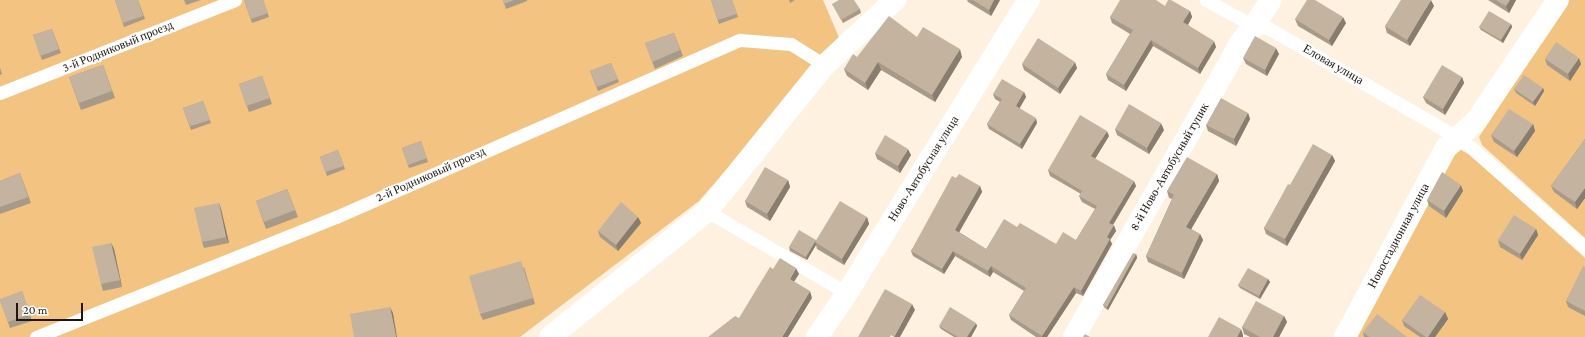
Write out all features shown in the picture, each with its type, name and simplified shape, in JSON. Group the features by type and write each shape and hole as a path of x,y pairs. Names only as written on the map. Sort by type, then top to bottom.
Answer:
{"street":[{"path":"550,337 707,211 825,65 895,0"},
{"name":"Ново-Автобусная улица","path":"817,337 847,293 1029,0"},
{"name":"8-й Ново-Автобусный тупик","path":"1074,337 1240,43 1254,26 1271,0"},
{"name":"Новостадионная улица","path":"1345,337 1446,148 1476,121 1558,0"}],"lane":[{"name":"3-й Родниковый проезд","path":"0,93 235,0"},
{"name":"Еловая улица","path":"1206,0 1254,26 1268,28 1457,137"},
{"name":"2-й Родниковый проезд","path":"36,337 336,217 740,40 791,44 825,65"},
{"path":"1457,137 1474,150 1585,248"},
{"path":"707,211 847,293"}],"shaded area":[{"path":"0,0 823,0 840,40 699,201 520,337 0,337"},
{"path":"1569,0 1585,0 1585,238 1482,145 1479,137"},
{"path":"1457,148 1470,155 1585,258 1585,337 1351,337"}],"building":[{"path":"115,0 138,0 143,16 123,23"},
{"path":"244,0 263,0 268,13 251,19"},
{"path":"503,0 514,0 504,4"},
{"path":"711,0 732,0 737,14 718,20"},
{"path":"839,0 854,0 860,9 841,20 832,4"},
{"path":"973,0 994,0 989,10"},
{"path":"1120,0 1156,0 1165,6 1168,0 1171,0 1190,11 1183,22 1214,41 1198,68 1151,40 1124,85 1106,74 1133,30 1110,17"},
{"path":"1307,0 1315,0 1343,17 1329,40 1295,19"},
{"path":"1401,0 1431,0 1407,40 1385,26"},
{"path":"1496,0 1510,0 1506,6"},
{"path":"1489,11 1511,24 1501,40 1479,27"},
{"path":"889,16 917,37 923,27 960,49 932,95 878,62 865,83 844,69 853,54 857,57"},
{"path":"52,29 59,49 40,56 33,35"},
{"path":"674,33 680,50 652,62 645,43"},
{"path":"1255,36 1276,48 1265,70 1243,58"},
{"path":"1038,38 1075,62 1058,88 1022,64"},
{"path":"1556,42 1579,58 1568,74 1545,59"},
{"path":"611,63 618,79 597,87 590,71"},
{"path":"103,65 112,91 79,103 69,77"},
{"path":"1442,65 1462,77 1443,109 1423,97"},
{"path":"1524,75 1543,88 1533,102 1514,89"},
{"path":"262,76 270,98 246,106 239,84"},
{"path":"1002,79 1024,92 1016,106 1036,118 1020,144 987,124 1002,99 993,94"},
{"path":"1221,98 1248,113 1234,139 1206,125"},
{"path":"203,101 210,120 190,126 183,108"},
{"path":"1129,104 1161,123 1147,148 1115,129"},
{"path":"1509,109 1533,124 1514,151 1491,135"},
{"path":"1080,115 1107,131 1091,156 1134,181 1109,223 1114,225 1107,237 1110,239 1081,291 1074,287 1042,336 1009,315 1026,288 991,266 988,271 953,251 942,269 911,251 952,176 956,178 959,174 980,186 955,230 986,249 1004,219 1017,227 1020,223 1056,244 1063,232 1076,240 1097,206 1079,196 1082,191 1048,170"},
{"path":"885,135 908,149 898,166 875,153"},
{"path":"1585,139 1585,188 1575,202 1551,186"},
{"path":"421,141 427,158 408,165 402,148"},
{"path":"1313,144 1332,155 1285,239 1264,228 1288,184 1290,185"},
{"path":"338,150 344,166 325,172 320,157"},
{"path":"1187,157 1217,174 1186,227 1200,234 1182,273 1146,256 1174,195 1167,191"},
{"path":"765,167 788,180 767,214 745,201"},
{"path":"1442,172 1461,185 1444,211 1427,200"},
{"path":"20,173 28,197 0,207 0,181"},
{"path":"287,189 295,210 264,222 256,201"},
{"path":"840,201 867,217 842,259 815,242"},
{"path":"621,202 638,217 616,245 598,231"},
{"path":"219,203 226,237 202,242 194,208"},
{"path":"1514,215 1536,229 1520,254 1498,240"},
{"path":"799,230 816,240 806,257 789,247"},
{"path":"111,243 120,280 101,284 92,247"},
{"path":"1133,253 1136,254 1107,307 1103,305"},
{"path":"780,258 796,268 790,279 810,291 782,337 708,337 735,316 739,318 770,267 773,269"},
{"path":"521,261 533,298 480,314 469,276"},
{"path":"1583,266 1585,267 1585,311 1566,301"},
{"path":"1248,268 1268,279 1259,296 1238,285"},
{"path":"885,289 912,304 894,337 891,335 890,337 858,337"},
{"path":"22,291 30,314 8,322 0,299"},
{"path":"1420,295 1445,312 1428,337 1402,320"},
{"path":"1256,301 1284,316 1273,337 1260,337 1242,327"},
{"path":"390,307 396,337 354,337 350,314"},
{"path":"950,307 976,323 967,337 958,337 939,326"},
{"path":"1377,314 1407,337 1369,337 1363,332"},
{"path":"1219,317 1241,329 1237,337 1208,337"},
{"path":"1085,334 1090,337 1083,337"}]}
